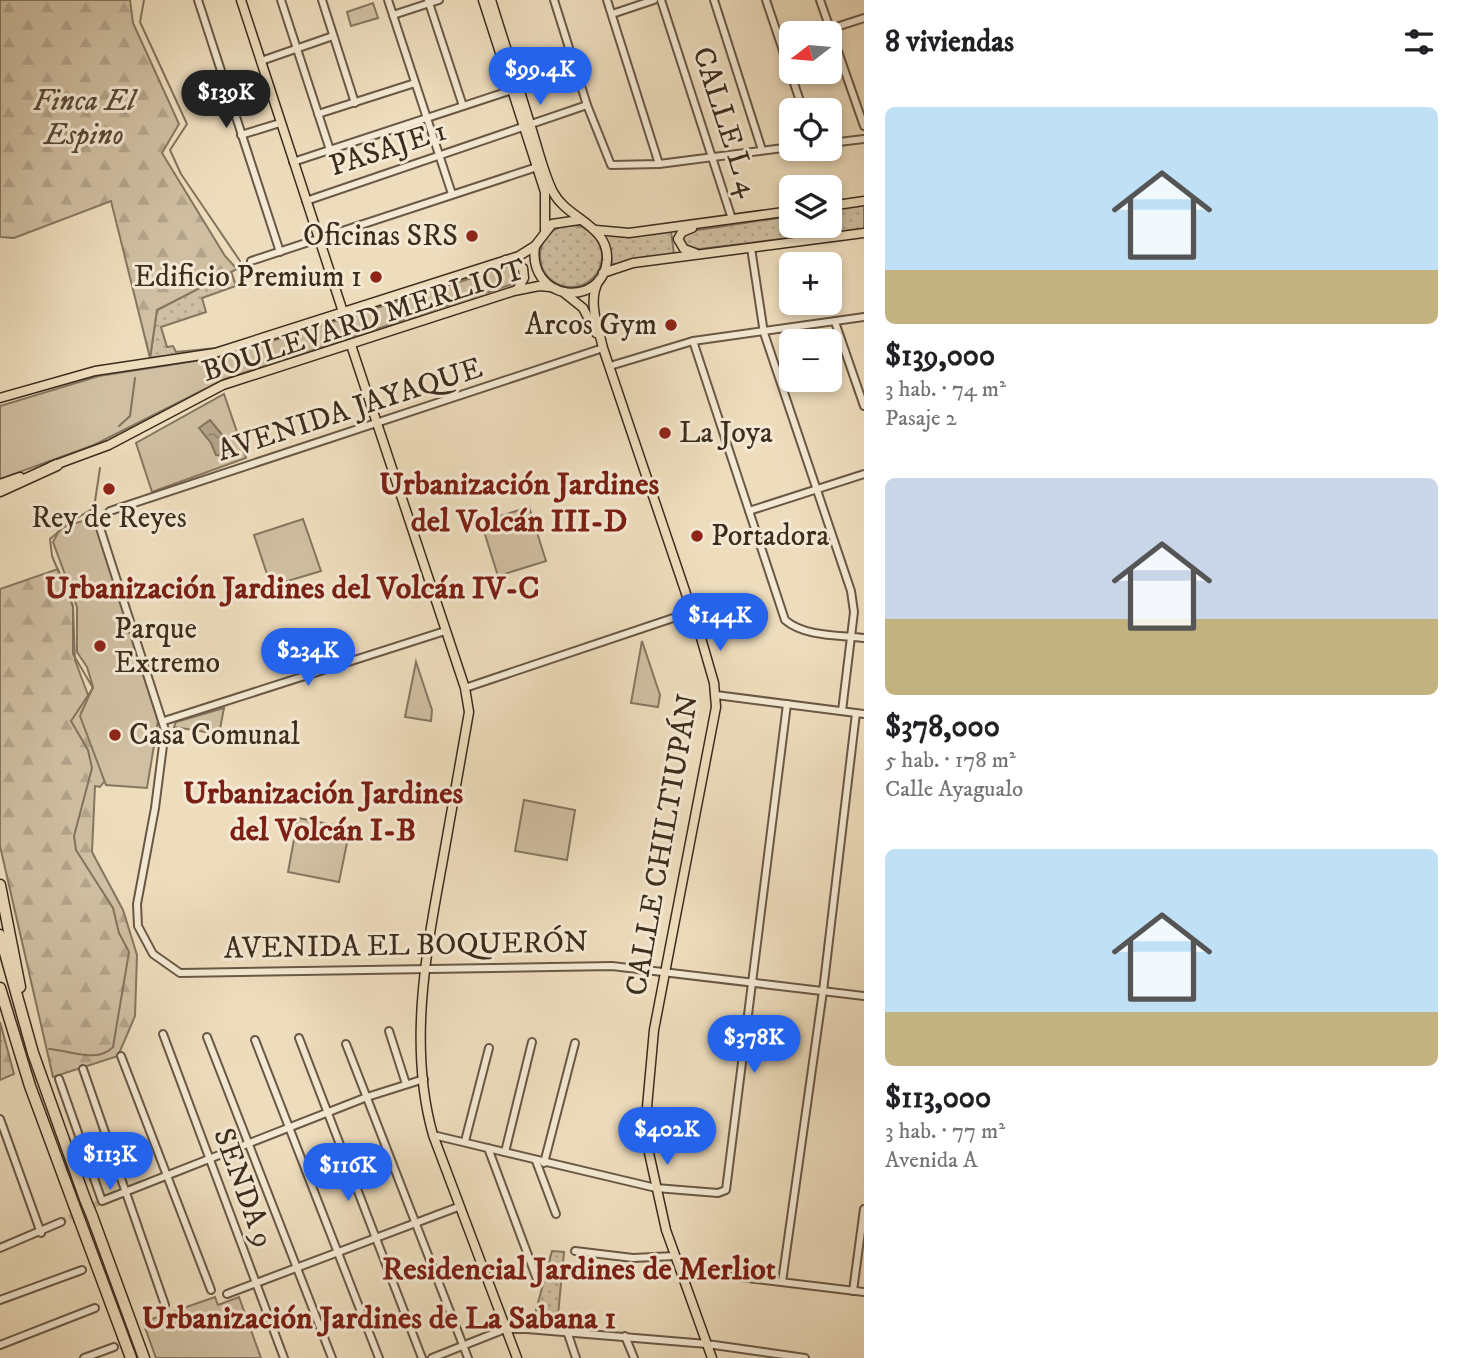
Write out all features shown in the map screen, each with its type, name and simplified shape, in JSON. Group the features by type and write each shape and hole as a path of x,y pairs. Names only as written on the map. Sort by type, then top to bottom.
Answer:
{"highway":[{"path":"0,491 57,465"},
{"path":"0,885 29,1039"},
{"path":"0,935 29,1039 144,1358"},
{"path":"0,989 30,1086 131,1358"}],"main road":[{"path":"241,0 343,312"},
{"path":"483,0 512,90 553,192 579,220 596,230 629,233 779,213"},
{"path":"491,0 528,127 547,206 545,230 535,246 534,265 550,287 563,292 586,290 601,276 622,264 864,233"},
{"path":"842,204 864,201"},
{"path":"545,230 561,221 579,220"},
{"path":"699,254 684,249 678,239 682,232 701,224"},
{"path":"596,230 607,250 601,276"},
{"name":"BOULEVARD MERLIOT","path":"0,398 95,371 215,353 506,260 535,246"},
{"path":"506,260 523,268 524,278 517,290"},
{"name":"CALLE CHILTIUPÁN","path":"601,276 594,289 596,319 603,348"},
{"name":"BOULEVARD MERLIOT","path":"0,484 109,445 223,385 517,290 550,287"},
{"name":"CALLE CHILTIUPÁN","path":"563,292 583,309 610,366 716,695 715,715 654,1030 647,1107 649,1153 656,1188 675,1256 712,1358"},
{"path":"351,345 465,688 469,712 424,968 426,1111 458,1207 517,1358"}],"street":[{"path":"198,0 280,252"},
{"path":"281,0 330,150"},
{"path":"322,0 355,103"},
{"path":"388,0 452,194"},
{"path":"393,15 439,0"},
{"path":"554,0 587,105 611,165 659,164 779,148"},
{"path":"607,0 659,164"},
{"path":"612,14 654,0"},
{"name":"CALLE L 4","path":"661,0 732,219"},
{"path":"714,0 762,150"},
{"path":"766,0 799,98"},
{"path":"820,0 827,21"},
{"path":"428,2 463,106"},
{"path":"842,25 864,18"},
{"path":"261,61 333,36"},
{"path":"842,63 864,126"},
{"path":"318,114 415,83"},
{"path":"293,162 512,90"},
{"name":"PASAJE 1","path":"306,201 587,105"},
{"path":"242,135 281,123"},
{"path":"842,142 864,139"},
{"path":"251,261 537,167"},
{"path":"751,248 764,332 851,591 854,612 842,711"},
{"path":"610,366 694,341 864,317"},
{"path":"835,322 864,405"},
{"path":"694,341 785,620 795,628 808,632 864,638"},
{"name":"AVENIDA JAYAQUE","path":"164,721 100,528 101,521 110,511 377,425 603,348"},
{"path":"749,511 864,474"},
{"path":"465,688 691,612"},
{"path":"164,721 445,631"},
{"path":"716,695 860,713 782,1282"},
{"path":"433,1135 656,1188 718,1193 726,1190 787,704"},
{"name":"AVENIDA EL BOQUERÓN","path":"164,721 157,797 136,912 138,926 153,954 180,973 612,966 864,996"},
{"path":"389,1031 405,1084"},
{"name":"SENDA 9","path":"163,1034 284,1358"},
{"path":"207,1037 331,1358"},
{"path":"299,1038 422,1358"},
{"path":"255,1040 379,1358"},
{"path":"505,1152 532,1042"},
{"path":"544,1163 575,1043"},
{"path":"346,1044 468,1358"},
{"path":"465,1141 489,1048"},
{"path":"121,1056 211,1290"},
{"path":"83,1069 165,1305"},
{"path":"58,1079 102,1201 367,1097 424,1079"},
{"path":"0,1119 41,1233"},
{"path":"488,1148 538,1282"},
{"path":"536,1161 556,1214"},
{"path":"227,1294 458,1207"},
{"path":"853,1291 864,1209"},
{"path":"1,1245 41,1233 61,1222"},
{"path":"575,1251 633,1258 675,1256"},
{"path":"0,1300 82,1270"},
{"path":"680,1270 864,1292"},
{"path":"0,1345 95,1308"},
{"path":"432,1358 505,1329 625,1336 805,1358"},
{"path":"566,1331 576,1358"},
{"path":"625,1336 634,1358"},
{"path":"84,1358 114,1347"}],"green space":[{"name":"Finca El Espino","path":"0,0 130,0 133,23 179,124 162,153 225,256 237,269 157,310 150,358 111,201 14,238 0,237"},
{"path":"373,3 378,18 351,26 347,12"},
{"path":"864,205 864,229 842,232 842,208"},
{"path":"779,218 779,238 790,238 691,250 682,247 681,235 685,232"},
{"path":"571,225 593,234 602,256 593,278 571,287 549,278 540,256 549,234"},
{"path":"671,231 674,254 610,265 611,250 602,234 625,237"},
{"path":"516,264 522,281 225,379 94,445 0,479 0,406 99,376 221,357"},
{"path":"231,271 236,286 202,298 206,312 161,327 167,347 173,346 176,352 216,348 150,358 157,310"},
{"path":"224,394 246,458 152,492 136,443"},
{"path":"529,507 546,561 498,576 481,522"},
{"name":"Parque Extremo","path":"94,518 158,721 147,788 106,785 80,716 93,687 87,667 77,652 77,607 53,542 61,527"},
{"path":"303,519 321,571 271,586 254,535"},
{"path":"58,569 73,607 75,660 94,711 110,774 100,787 95,786 92,852 123,910 137,955 135,1016 118,1056 53,1077 0,846 0,589"},
{"path":"642,641 660,695 658,707 631,703"},
{"path":"416,662 432,710 431,721 405,717"},
{"path":"224,708 219,734 174,727 176,722"},
{"path":"524,800 575,810 567,860 515,851"},
{"path":"298,818 350,828 339,882 288,872"},
{"path":"0,1022 14,1074 0,1080"},
{"path":"552,1251 564,1252 557,1326 532,1325"},
{"path":"215,1297 218,1305 239,1297 261,1358 156,1358 143,1322"}],"water":[{"path":"210,420 228,442 230,451 227,456 216,455 211,443 199,428"}],"waterway":[{"path":"144,0 140,22 187,124 170,150 181,174 240,261"},
{"path":"119,426 130,416 135,378"},
{"path":"49,1049 99,1055 113,1047 129,952 119,933 113,908 76,850 74,836 92,768 88,750 71,721 93,688 73,654 73,606 52,556 50,539 70,522 94,508 100,468"}],"tunnel":[{"path":"61,1222 102,1201"}],"place":[{"name":"Oficinas SRS","path":"472,236"},
{"name":"Edificio Premium 1","path":"376,277"},
{"name":"Arcos Gym","path":"671,325"},
{"name":"La Joya","path":"665,433"},
{"name":"Rey de Reyes","path":"109,489"},
{"name":"Portadora","path":"697,536"},
{"name":"Parque Extremo","path":"100,646"},
{"name":"Casa Comunal","path":"115,735"}],"district":[{"name":"Urbanización Jardines del Volcán III-D","path":"519,504"},
{"name":"Urbanización Jardines del Volcán IV-C","path":"292,589"},
{"name":"Urbanización Jardines del Volcán I-B","path":"323,812"},
{"name":"Residencial Jardines de Merliot","path":"579,1270"},
{"name":"Urbanización Jardines de La Sabana 1","path":"379,1319"}]}
